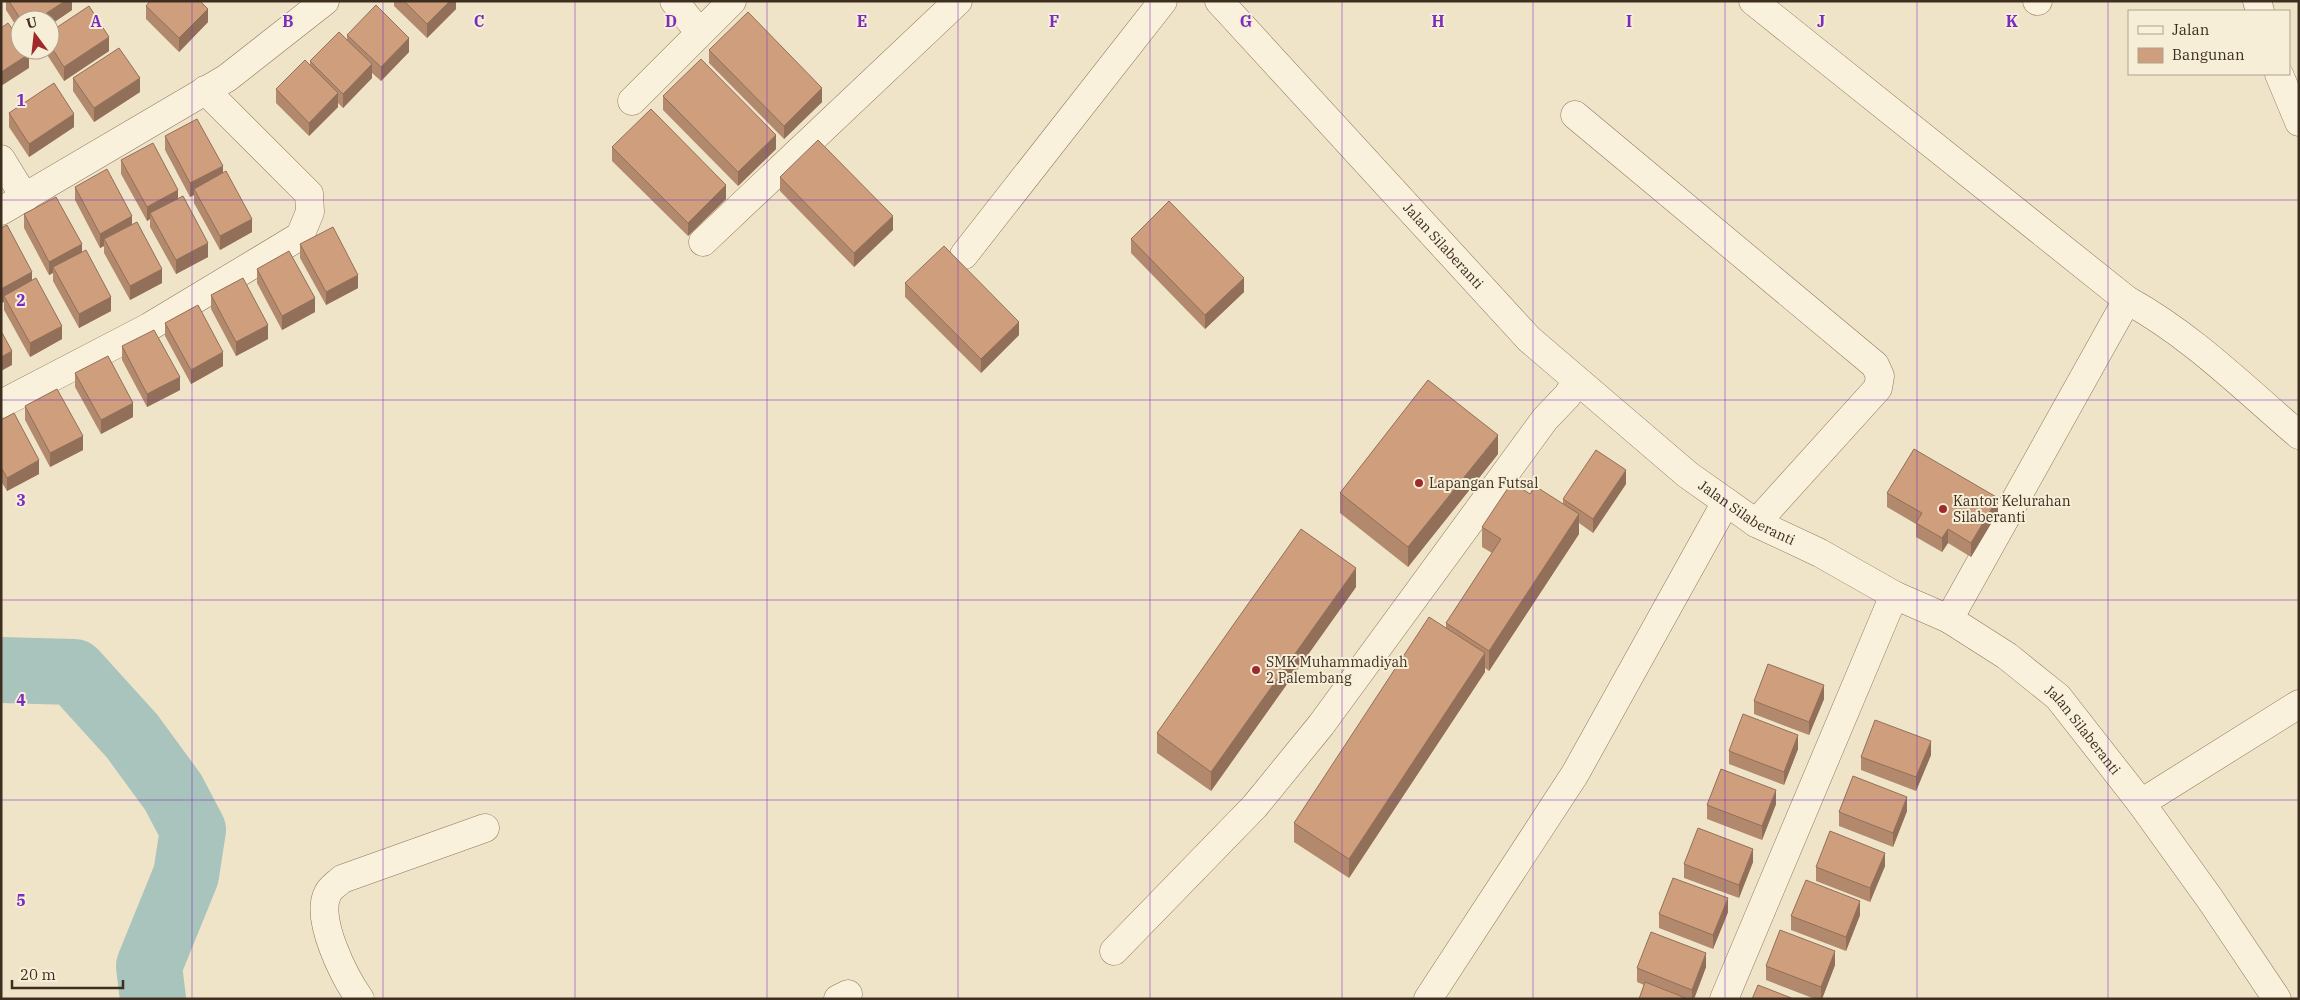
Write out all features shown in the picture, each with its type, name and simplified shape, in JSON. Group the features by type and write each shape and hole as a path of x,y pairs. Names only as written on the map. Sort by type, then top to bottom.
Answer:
{"street":[{"path":"1,211 227,78 326,1"},
{"path":"674,1 699,32"},
{"path":"632,101 732,1"},
{"path":"703,242 958,1"},
{"path":"964,255 1163,1"},
{"name":"Jalan Silaberanti","path":"1219,1 1528,339 1688,475 1756,522 1820,553 1894,596 1949,619 2007,656 2058,696 2141,803 2210,899 2277,999"},
{"path":"1753,1 2127,300 2153,314 2206,355 2299,435"},
{"path":"2279,75 2299,122"},
{"path":"1,404 149,327 300,236 310,212 309,194 205,90"},
{"path":"1575,115 1875,365 1880,376 1878,388 1756,522"},
{"path":"1,159 25,198"},
{"path":"1949,619 2127,300"},
{"path":"1114,951 1261,798 1320,725 1540,427 1577,381"},
{"path":"1428,999 1575,774 1726,502"},
{"path":"1724,999 1894,596"},
{"path":"2141,803 2299,704"},
{"path":"360,999 347,980 323,914 328,892 342,879 485,828"}],"building":[{"path":"9,1 65,1 51,10 15,10"},
{"path":"150,1 200,1 208,9 179,38 146,6"},
{"path":"404,1 450,1 427,24"},
{"path":"376,5 409,38 381,67 347,35"},
{"path":"89,6 109,37 64,67 60,60 60,25"},
{"path":"748,12 822,88 784,126 709,50"},
{"path":"8,23 10,26 10,60 20,60 1,72 1,28"},
{"path":"339,32 372,64 343,94 310,61"},
{"path":"119,48 140,78 94,108 73,78"},
{"path":"701,59 776,135 738,172 663,96"},
{"path":"305,60 338,93 309,123 276,89"},
{"path":"54,83 74,114 29,144 9,113"},
{"path":"651,109 726,185 688,223 612,147"},
{"path":"197,119 223,166 190,183 165,136"},
{"path":"818,140 893,216 854,253 780,177"},
{"path":"153,143 178,190 147,207 121,160"},
{"path":"107,169 132,216 100,234 75,187"},
{"path":"226,171 252,219 220,236 194,189"},
{"path":"183,196 208,243 176,260 150,213"},
{"path":"56,197 82,244 49,262 24,214"},
{"path":"1169,201 1244,278 1205,315 1131,239"},
{"path":"137,222 162,269 130,286 104,239"},
{"path":"7,225 32,272 1,289 1,228"},
{"path":"333,227 358,275 326,292 300,244"},
{"path":"944,246 1019,322 981,359 905,283"},
{"path":"86,250 111,297 79,314 53,267"},
{"path":"289,251 315,298 282,316 257,269"},
{"path":"36,278 62,326 30,343 4,296"},
{"path":"243,278 268,325 236,342 211,295"},
{"path":"198,305 223,352 191,370 165,323"},
{"path":"154,330 180,377 147,394 122,346"},
{"path":"1,331 12,351 1,357"},
{"path":"108,356 133,403 101,420 75,373"},
{"name":"Lapangan Futsal","path":"1428,380 1498,435 1408,547 1340,493"},
{"path":"57,389 83,436 50,453 25,406"},
{"path":"14,413 39,460 7,478 1,467 1,420"},
{"name":"Kantor Kelurahan Silaberanti","path":"1914,449 1998,498 1971,543 1948,529 1942,538 1916,523 1922,513 1887,493"},
{"path":"1596,450 1626,470 1593,519 1563,499"},
{"name":"SMK Muhammadiyah 2 Palembang","path":"1512,482 1530,494 1535,486 1579,514 1489,651 1446,623 1501,539 1482,527"},
{"name":"SMK Muhammadiyah 2 Palembang","path":"1301,529 1356,568 1211,772 1157,733"},
{"name":"SMK Muhammadiyah 2 Palembang","path":"1429,617 1485,653 1349,859 1294,823"},
{"path":"1768,664 1824,685 1809,722 1754,701"},
{"path":"1743,714 1798,735 1784,772 1729,751"},
{"path":"1875,720 1931,741 1916,777 1861,757"},
{"path":"1721,769 1776,790 1762,826 1707,805"},
{"path":"1853,776 1907,797 1893,833 1839,812"},
{"path":"1698,828 1753,849 1739,885 1684,864"},
{"path":"1830,831 1885,853 1870,888 1816,867"},
{"path":"1673,878 1728,898 1713,935 1659,914"},
{"path":"1806,880 1860,901 1846,937 1791,916"},
{"path":"1780,930 1835,951 1821,987 1766,966"},
{"path":"1651,932 1706,953 1692,990 1637,968"},
{"path":"1645,982 1688,999 1639,999"},
{"path":"1758,985 1794,999 1752,999"}],"waterway":[{"path":"1,670 74,672 132,736 173,792 193,830 186,875 149,966 153,999"}],"place":[{"name":"Lapangan Futsal","path":"1419,483"},
{"name":"Kantor Kelurahan Silaberanti","path":"1943,509"},
{"name":"SMK Muhammadiyah 2 Palembang","path":"1256,670"}]}
